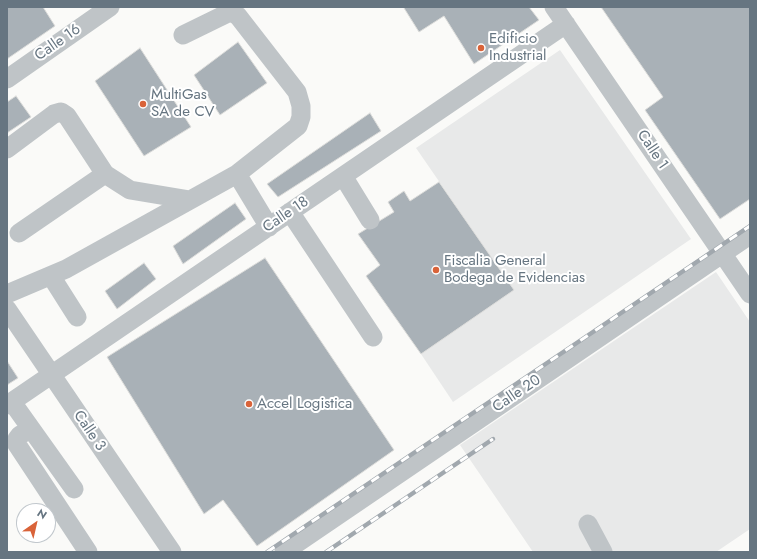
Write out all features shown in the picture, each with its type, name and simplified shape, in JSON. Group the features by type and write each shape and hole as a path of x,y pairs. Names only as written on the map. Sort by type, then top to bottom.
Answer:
{"street":[{"name":"Calle 16","path":"7,79 110,7"},
{"name":"Calle 1","path":"554,7 723,254 748,287"},
{"path":"7,294 50,276 236,174 298,126 301,117 301,106 297,92 235,14 231,12 224,14 182,36"},
{"name":"Calle 18","path":"9,403 566,24"},
{"path":"7,149 54,114 61,112 67,116 105,174 130,190 190,200"},
{"path":"19,233 105,174"},
{"path":"236,174 268,227"},
{"path":"343,176 370,220"},
{"path":"290,212 373,337"},
{"name":"Calle 20","path":"284,552 750,236"},
{"path":"50,276 77,317"},
{"name":"Calle 3","path":"7,309 172,552"},
{"path":"9,403 31,429 74,489"},
{"path":"31,429 20,435 16,443 88,552"},
{"path":"588,524 603,552"}],"shaded area":[{"path":"560,50 691,239 453,402 421,354 514,290 416,148"},
{"path":"716,272 750,322 750,529 716,552 533,552 460,445"}],"building":[{"path":"7,7 43,7 55,26 7,59"},
{"name":"Edificio Industrial","path":"529,7 539,20 474,64 444,16 419,32 404,8"},
{"path":"601,7 750,7 750,199 720,219 645,110 663,97"},
{"path":"238,42 267,83 220,115 194,75"},
{"name":"MultiGas SA de CV","path":"140,48 191,127 144,156 95,81"},
{"path":"16,96 31,117 7,133 7,102"},
{"path":"370,113 381,131 278,197 267,184"},
{"name":"Fiscalia General Bodega de Evidencias","path":"439,182 514,290 421,354 366,276 380,265 358,234 394,212 388,202 404,191 410,201"},
{"path":"235,203 246,219 183,264 173,246"},
{"name":"Accel Logistica","path":"265,258 394,450 257,546 223,500 204,514 107,357"},
{"path":"144,263 156,279 117,309 105,291"},
{"path":"7,361 18,378 7,385"}],"railway":[{"path":"267,552 750,226"},
{"path":"326,552 493,439"}],"place":[{"name":"Edificio Industrial","path":"481,48"},
{"name":"MultiGas SA de CV","path":"143,104"},
{"name":"Fiscalia General Bodega de Evidencias","path":"436,270"},
{"name":"Accel Logistica","path":"249,404"}]}
